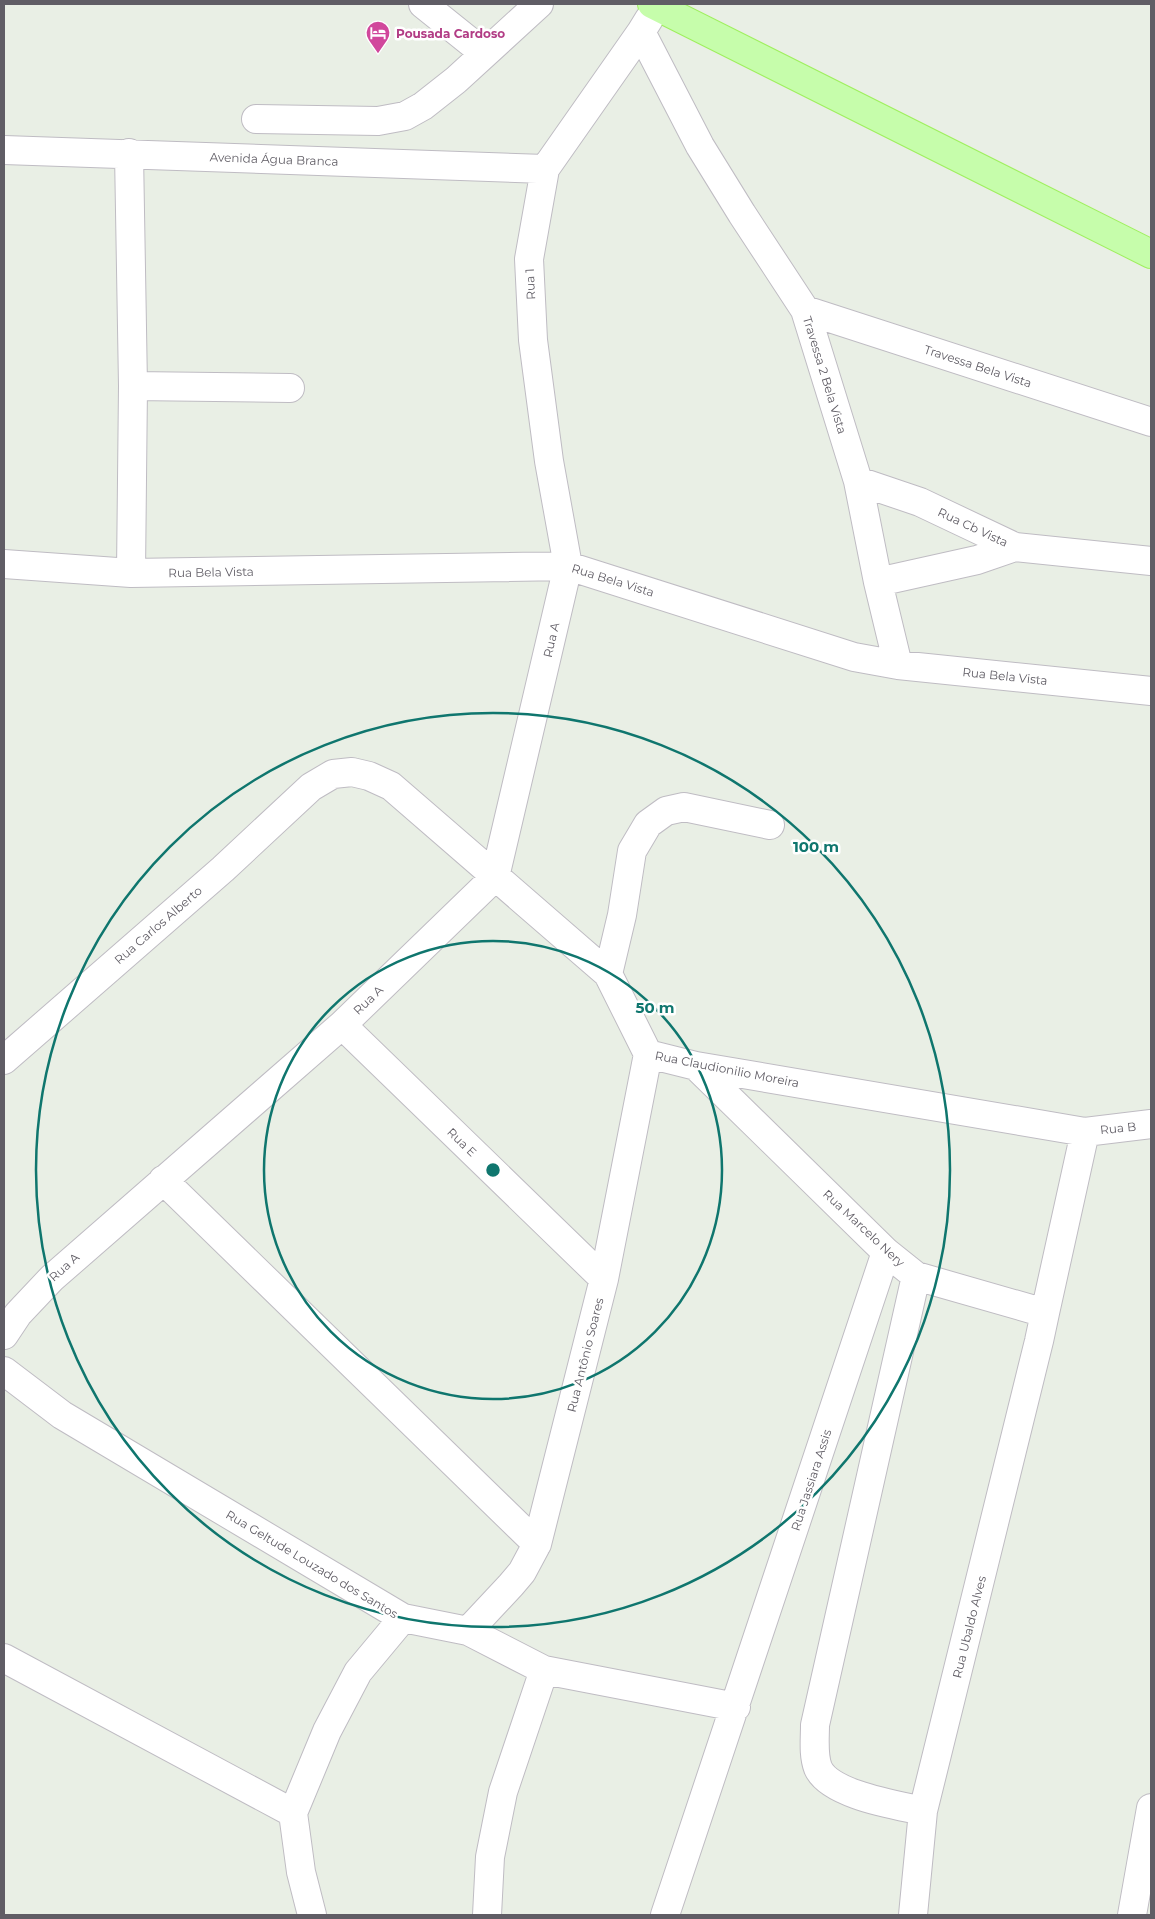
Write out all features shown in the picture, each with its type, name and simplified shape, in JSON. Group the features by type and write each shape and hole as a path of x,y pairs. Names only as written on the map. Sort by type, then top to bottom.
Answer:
{"main road":[{"path":"654,6 1151,254"}],"street":[{"path":"423,4 484,53"},
{"path":"256,119 378,122 405,116 423,106 539,4"},
{"path":"641,32 654,6"},
{"name":"Rua 1","path":"568,566 549,461 534,340 529,259 545,169 641,32"},
{"name":"Travessa 2 Bela Vista","path":"641,32 700,146 805,310 858,481 878,582 898,665"},
{"name":"Avenida Água Branca","path":"4,150 545,169"},
{"path":"129,153 134,386 131,573"},
{"name":"Travessa Bela Vista","path":"805,310 1151,422"},
{"path":"134,386 290,388"},
{"name":"Rua Cb Vista","path":"858,481 920,502 1015,547 1151,561"},
{"path":"878,582 977,560 1015,547"},
{"name":"Rua Bela Vista","path":"4,564 131,573 568,566 854,657 898,665 1151,692"},
{"name":"Rua A","path":"4,1335 18,1314 52,1278 342,1025 496,877 568,566"},
{"name":"Rua Claudionilio Moreira","path":"311,787 333,774 352,772 369,776 391,786 608,974 648,1054 696,1066 1085,1132"},
{"name":"Rua Carlos Alberto","path":"4,1060 223,869 311,787"},
{"path":"608,974 622,916 632,851 648,824 666,811 684,807 770,825"},
{"name":"Rua E","path":"342,1025 604,1279"},
{"name":"Rua Antônio Soares","path":"468,1631 511,1586 522,1572 537,1544 604,1279 648,1054"},
{"name":"Rua Marcelo Nery","path":"696,1066 886,1252 916,1276 1045,1313"},
{"name":"Rua B","path":"1085,1132 1151,1124"},
{"path":"1045,1313 1085,1132"},
{"path":"163,1180 537,1544"},
{"name":"Rua Jassiara Assis","path":"666,1915 886,1252"},
{"path":"916,1276 815,1725 816,1760 819,1770 833,1783 856,1795 923,1811"},
{"name":"Rua Ubaldo Alves","path":"913,1915 923,1811 1045,1313"},
{"name":"Rua Geltude Louzado dos Santos","path":"4,1371 62,1415 403,1618 468,1631 544,1670 736,1707"},
{"path":"312,1915 301,1872 293,1813 327,1731 358,1672 403,1618"},
{"path":"4,1658 293,1813"},
{"path":"487,1915 490,1857 503,1792 544,1670"},
{"path":"1132,1915 1151,1808"}],"place":[{"name":"Pousada Cardoso","path":"378,54"}]}
